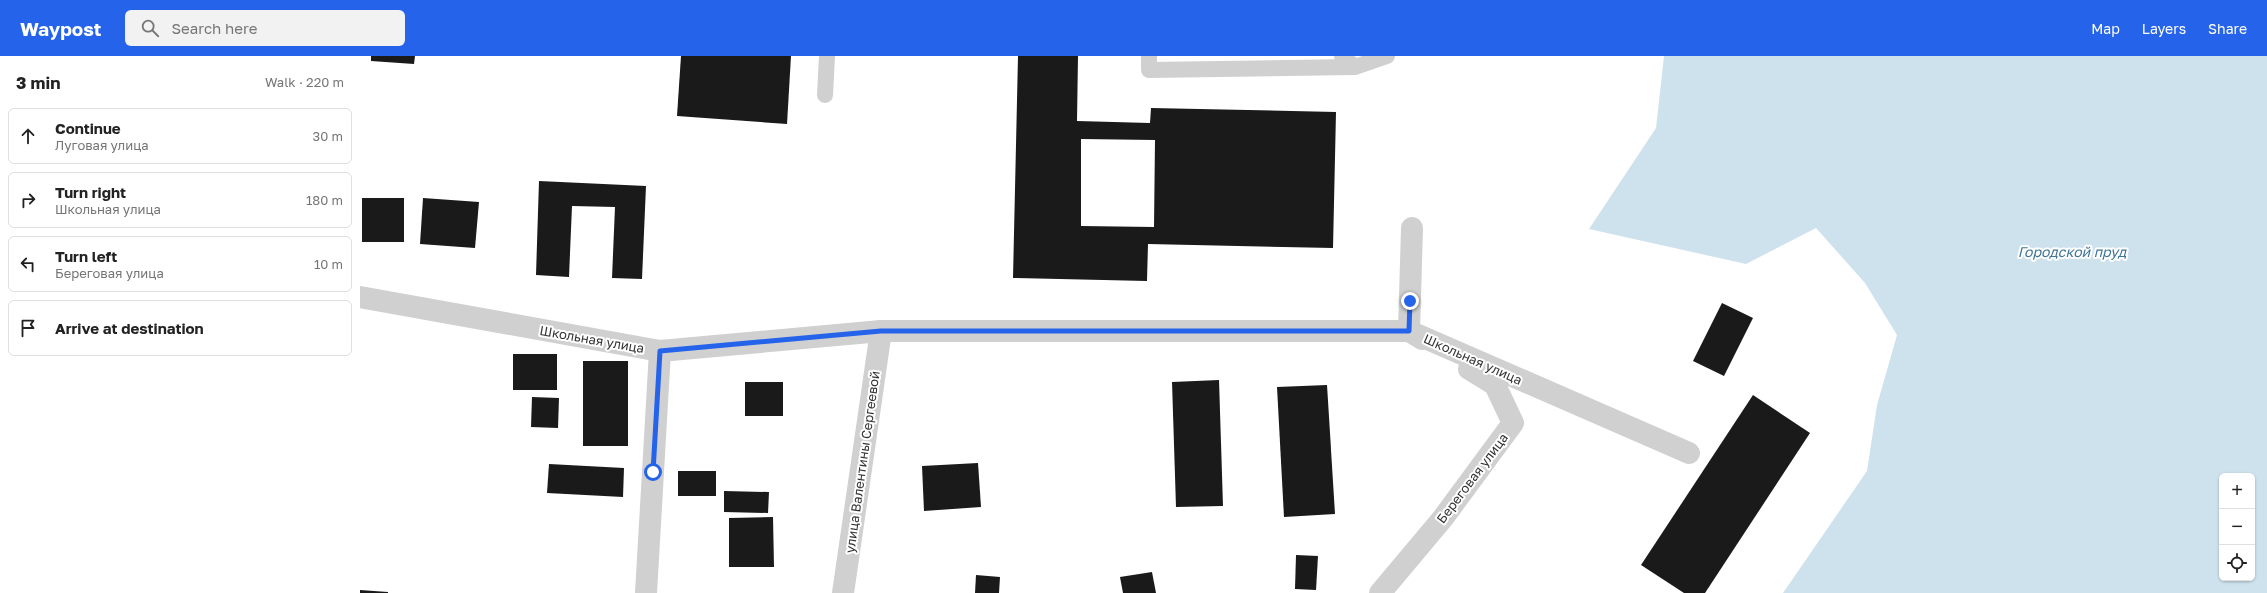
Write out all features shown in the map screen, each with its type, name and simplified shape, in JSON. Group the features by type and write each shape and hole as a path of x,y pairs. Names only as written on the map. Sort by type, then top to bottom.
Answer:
{"street":[{"path":"1409,331 1412,228"},
{"name":"Школьная улица","path":"360,297 660,351 881,331 1409,331 1689,453"},
{"name":"улица Валентины Сергеевой","path":"843,593 881,331"},
{"name":"Береговая улица","path":"1380,593 1443,518 1514,423 1495,385 1409,331"},
{"path":"646,593 660,351"}],"lane":[{"path":"825,95 828,56"},
{"path":"1149,56 1149,70 1355,67 1387,56"},
{"path":"1342,56 1355,67"}],"water":[{"name":"Городской пруд","path":"1664,56 2267,56 2267,593 1783,593 1867,471 1877,405 1897,335 1865,283 1816,228 1746,264 1589,229 1656,128"}],"building":[{"path":"371,56 415,56 414,64 371,61"},
{"path":"681,56 791,56 787,124 677,116"},
{"path":"1018,56 1078,56 1077,121 1150,123 1151,108 1336,112 1333,248 1148,244 1147,281 1013,278","holes":["1081,139 1155,140 1154,227 1081,226"]},
{"path":"539,181 646,186 642,279 612,278 615,207 572,206 569,277 536,275"},
{"path":"362,198 404,198 404,242 362,242"},
{"path":"423,198 479,202 475,248 420,244"},
{"path":"1722,303 1753,318 1724,376 1693,361"},
{"path":"513,354 557,354 557,390 513,390"},
{"path":"583,361 628,361 628,446 583,446"},
{"path":"1219,380 1223,506 1176,507 1172,382"},
{"path":"745,382 783,382 783,416 745,416"},
{"path":"1327,385 1335,514 1284,517 1277,387"},
{"path":"1753,395 1810,433 1705,593 1684,593 1641,565"},
{"path":"532,397 559,398 558,428 531,427"},
{"path":"978,463 981,507 924,511 922,466"},
{"path":"549,464 624,468 623,497 547,493"},
{"path":"678,471 716,471 716,496 678,496"},
{"path":"724,491 769,492 768,513 724,512"},
{"path":"773,517 774,567 729,567 729,518"},
{"path":"1296,555 1318,556 1316,590 1295,589"},
{"path":"1152,572 1156,593 1123,593 1120,577"},
{"path":"976,575 1000,577 999,593 975,593"},
{"path":"360,590 388,592 388,593 360,593"}],"route":[{"path":"653,472 660,351 881,331 1409,331 1410,301"}]}
